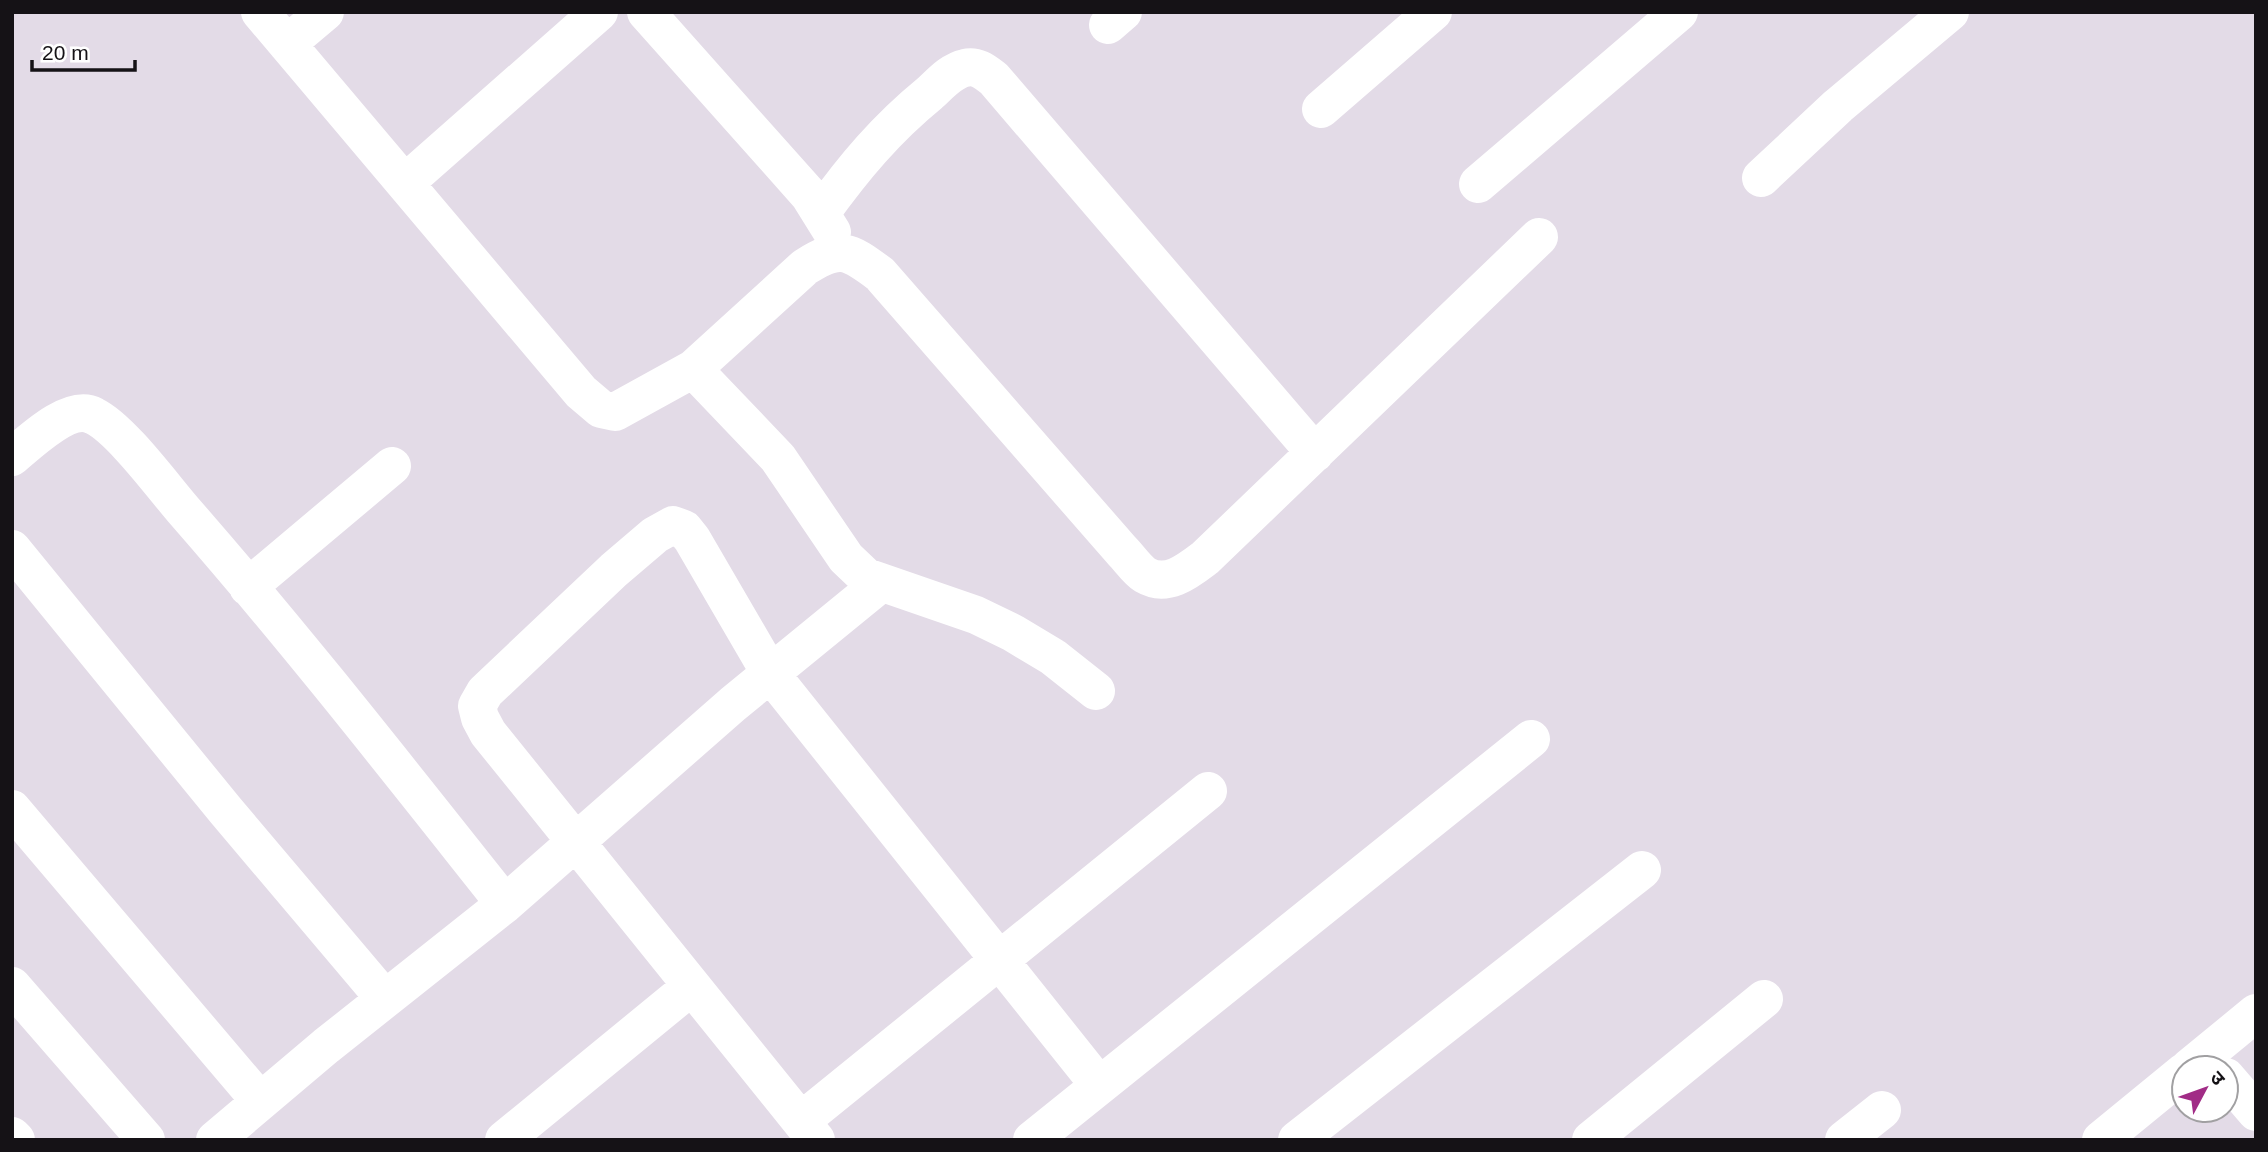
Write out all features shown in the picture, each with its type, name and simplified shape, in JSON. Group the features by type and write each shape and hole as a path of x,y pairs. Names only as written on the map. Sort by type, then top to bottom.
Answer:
{"street":[{"path":"260,12 581,392 601,409 615,412 693,369 805,267 826,254 840,252 859,258 880,274 1145,575 1161,580 1182,575 1205,558 1539,237"},
{"path":"287,44 325,12"},
{"path":"405,183 600,12"},
{"path":"646,12 809,195 840,252"},
{"path":"1321,109 1433,12"},
{"path":"1478,184 1679,12"},
{"path":"1761,178 1939,16"},
{"path":"821,213 856,165 896,121 951,75 964,68 979,68 994,79 1315,453"},
{"path":"693,369 778,458 846,558 866,577 976,615 1013,633 1054,657 1096,691"},
{"path":"12,457 58,421 79,413 93,415 121,438 248,587 505,904"},
{"path":"248,587 392,466"},
{"path":"1099,1085 999,960 770,673 684,528 673,525 655,535 485,692 477,706 488,733 808,1130 999,960 1208,791"},
{"path":"12,549 384,999"},
{"path":"215,1140 384,999 505,904 770,673 881,583"},
{"path":"1032,1140 1531,739"},
{"path":"12,809 260,1101"},
{"path":"1297,1140 1642,870"},
{"path":"12,986 146,1140"},
{"path":"504,1140 692,986"},
{"path":"1591,1140 1764,999"},
{"path":"2218,1054 2256,1013"},
{"path":"2101,1140 2170,1092"},
{"path":"2240,1098 2256,1112"},
{"path":"1844,1140 1882,1111"}]}
